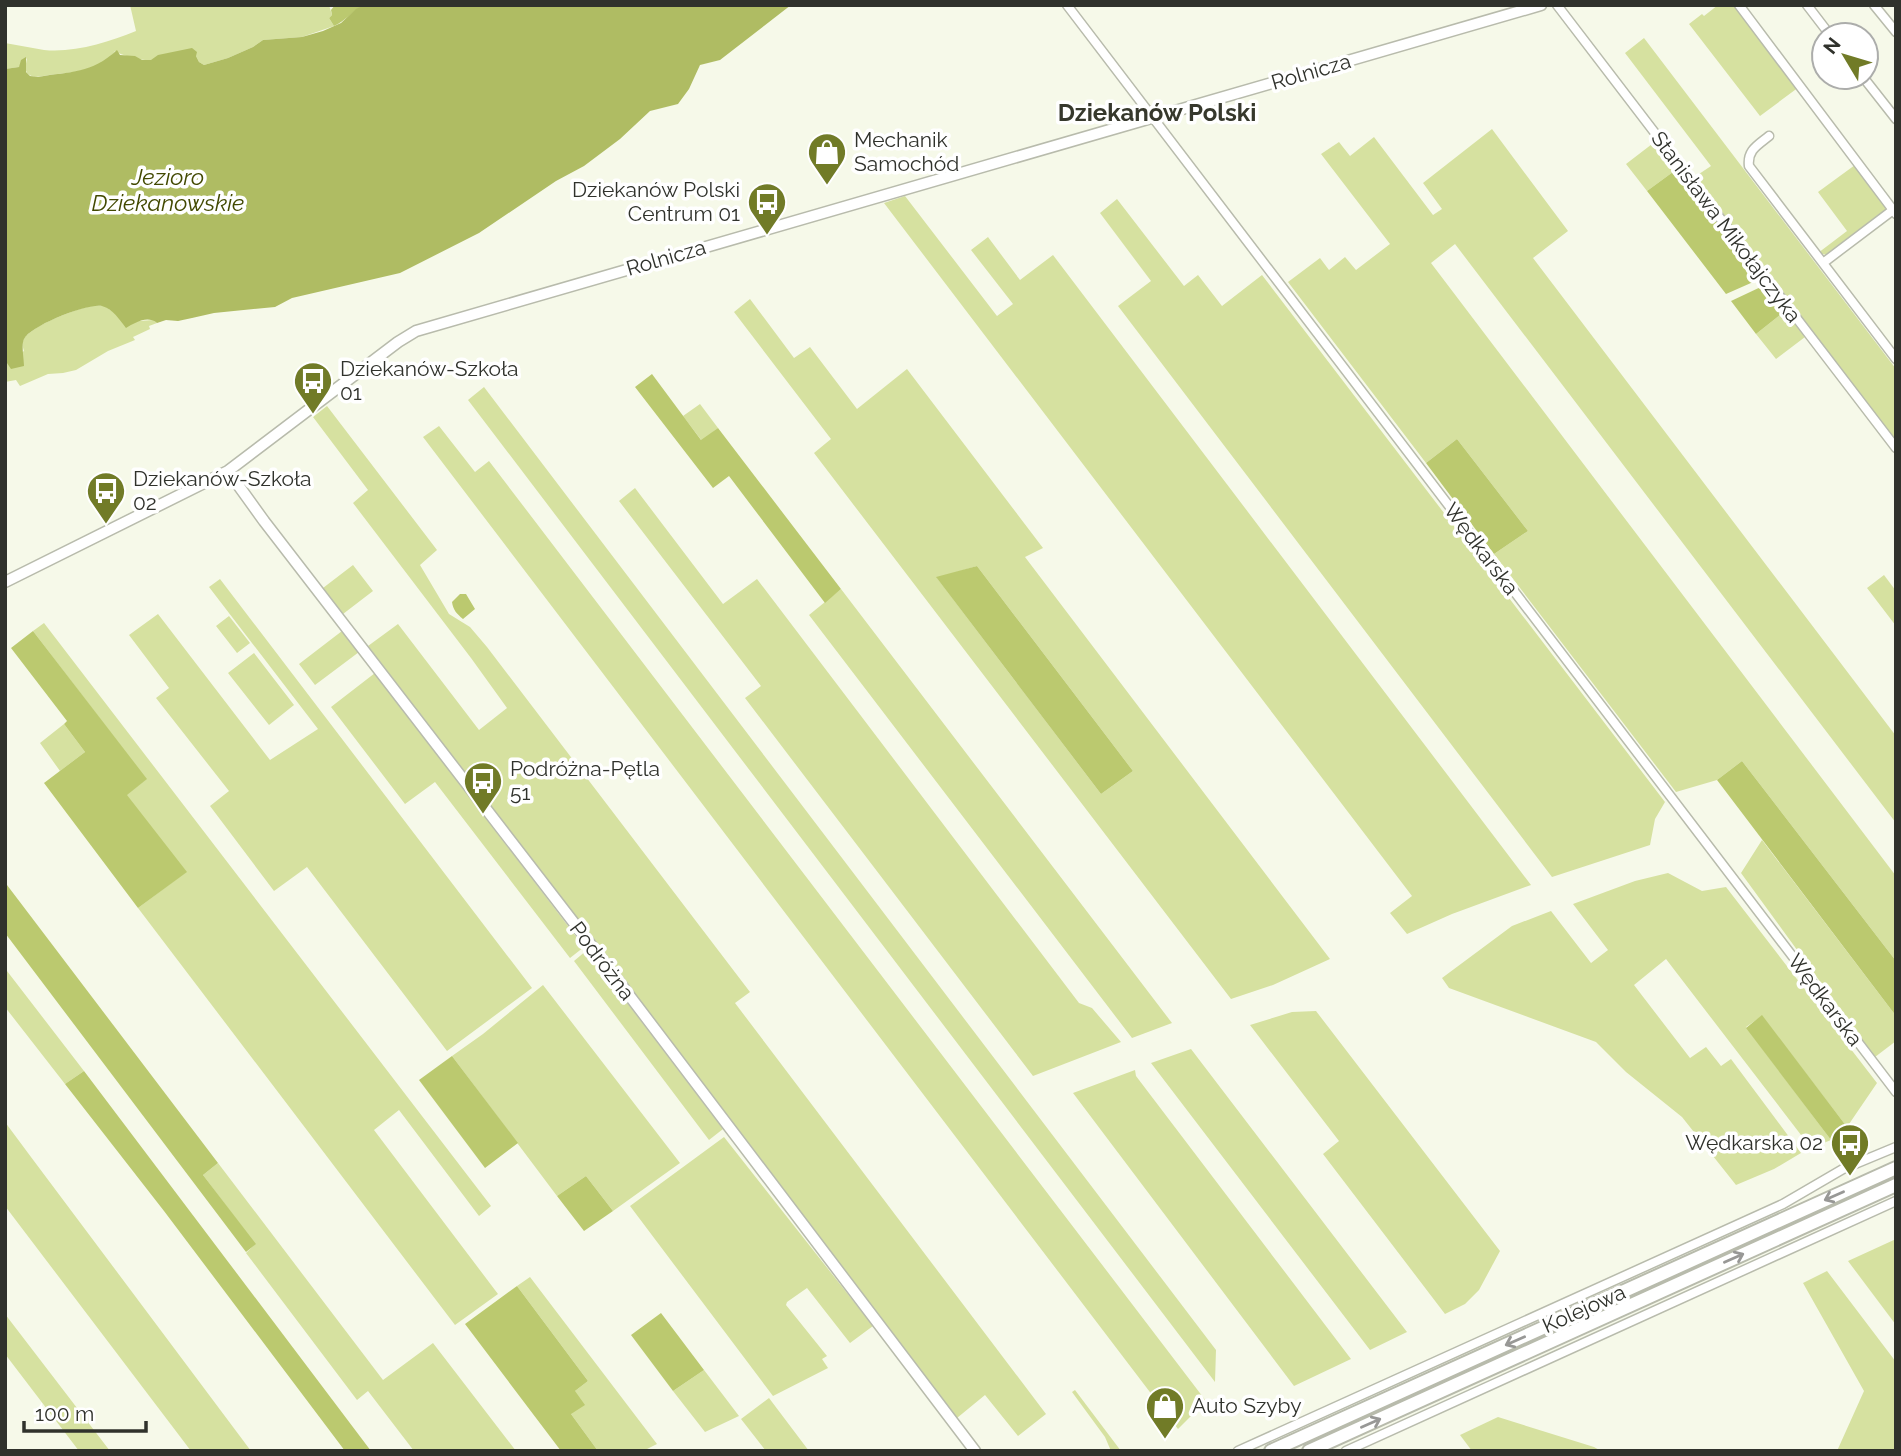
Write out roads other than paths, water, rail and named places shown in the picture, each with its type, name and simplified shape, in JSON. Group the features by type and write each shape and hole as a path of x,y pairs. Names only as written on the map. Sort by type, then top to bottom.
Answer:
{"highway":[{"name":"Kolejowa","path":"1271,1451 1896,1168"},
{"name":"Kolejowa","path":"1309,1451 1896,1185"}],"street":[{"name":"Wędkarska","path":"1067,5 1896,1092"},
{"name":"Rolnicza","path":"5,582 228,471 416,331 1541,5"},
{"name":"Stanisława Mikołajczyka","path":"1557,5 1896,448"},
{"path":"1739,5 1895,212 1823,263"},
{"path":"1807,5 1819,21"},
{"path":"1874,5 1896,32"},
{"path":"1874,91 1896,119"},
{"path":"1769,135 1751,150 1749,166 1896,359"},
{"name":"Podróżna","path":"228,471 975,1451"},
{"path":"1238,1451 1783,1204 1843,1169 1896,1147"},
{"path":"1346,1451 1896,1201"}],"water":[{"name":"Jezioro Dziekanowskie","path":"363,5 791,5 720,60 700,65 689,89 678,104 650,111 620,139 584,166 556,181 479,233 400,273 292,298 275,307 214,313 178,321 166,320 157,323 145,320 126,328 106,307 84,308 47,322 28,334 23,342 24,366 11,369 5,360 5,69 19,67 21,60 26,57 26,72 30,76 38,77 89,68 117,50 120,55 151,60 158,55 192,48 197,52 199,62 204,65 228,58 263,40 302,37 323,31 341,23"}],"place":[{"name":"Mechanik Samochód","path":"827,186"},
{"name":"Dziekanów Polski Centrum 01","path":"767,236"},
{"name":"Dziekanów-Szkoła 01","path":"313,415"},
{"name":"Dziekanów-Szkoła 02","path":"106,525"},
{"name":"Podróżna-Pętla 51","path":"483,815"},
{"name":"Wędkarska 02","path":"1850,1177"},
{"name":"Auto Szyby","path":"1165,1440"}],"district":[{"name":"Dziekanów Polski","path":"1157,113"}]}
